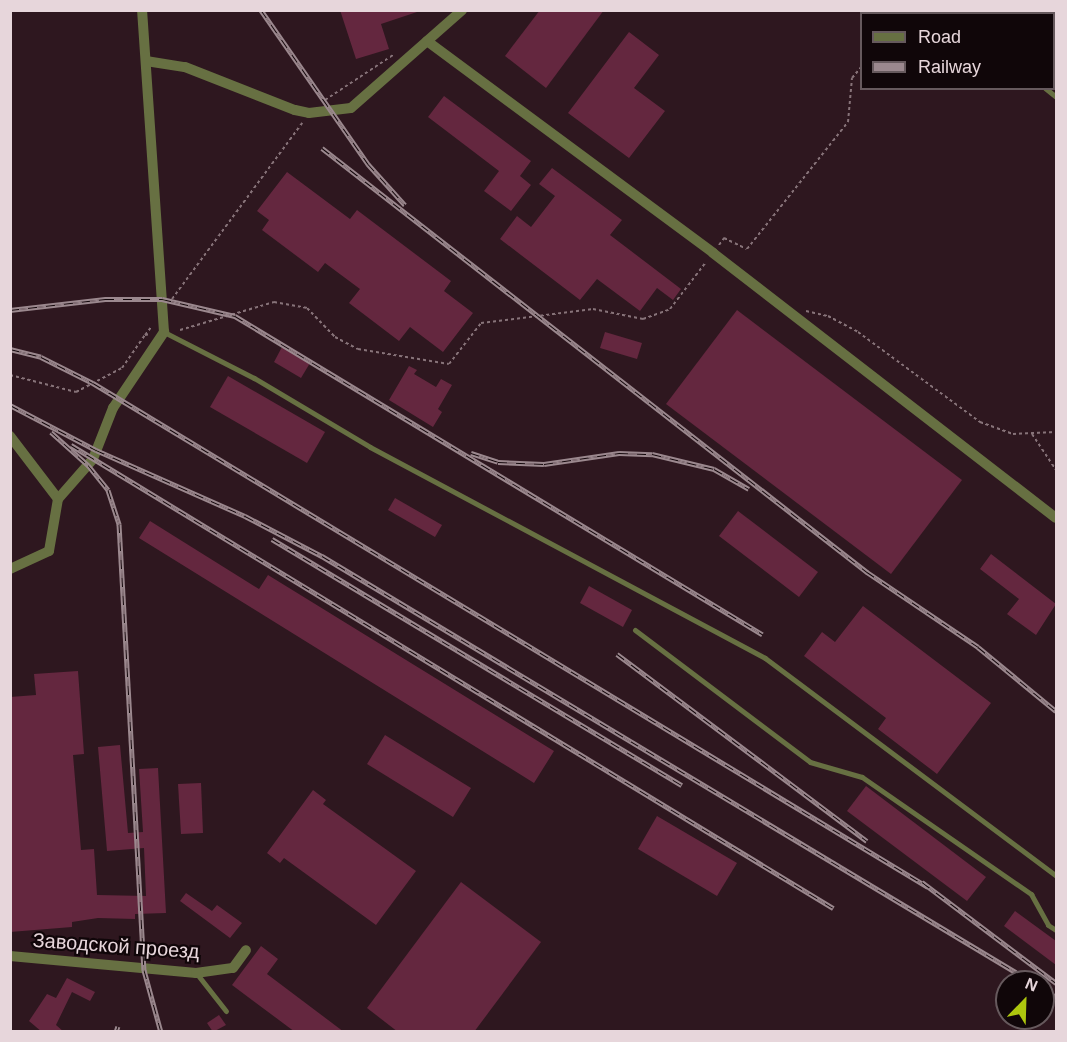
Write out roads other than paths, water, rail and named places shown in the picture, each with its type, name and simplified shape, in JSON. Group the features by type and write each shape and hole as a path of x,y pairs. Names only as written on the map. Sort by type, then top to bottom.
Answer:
{"street":[{"path":"10,569 49,551 58,499 93,459 113,408 164,332 142,10"},
{"path":"146,62 185,67 309,113 351,108 462,10"},
{"path":"427,41 713,253 785,313 1056,518"},
{"path":"10,436 58,499"},
{"name":"Заводской проезд","path":"10,956 196,973 233,968 246,950"}],"lane":[{"path":"164,332 254,378 370,447 765,658 1056,876"},
{"path":"635,630 810,762 862,777 1031,894 1048,925 1056,930"},
{"path":"196,973 226,1011"}],"railway":[{"path":"261,10 368,164 405,205"},
{"path":"322,148 867,572 978,647 1056,711"},
{"path":"10,310 105,299 162,299 235,316 762,634"},
{"path":"10,349 41,357 93,383 928,887"},
{"path":"10,405 96,450 245,516 322,556 1012,970"},
{"path":"51,432 88,465 108,490 119,524 144,970 161,1032"},
{"path":"71,445 833,908"},
{"path":"471,453 498,462 544,464 619,453 652,454 714,469 749,489"},
{"path":"272,539 682,785"},
{"path":"617,654 867,841"},
{"path":"922,882 1056,983"},
{"path":"116,1032 118,1026"}]}
